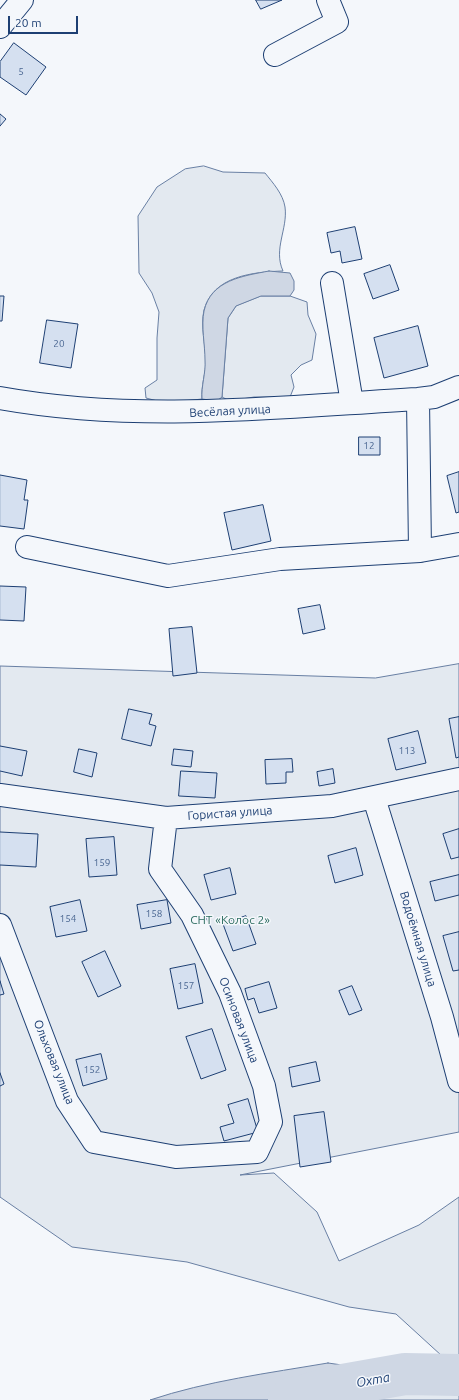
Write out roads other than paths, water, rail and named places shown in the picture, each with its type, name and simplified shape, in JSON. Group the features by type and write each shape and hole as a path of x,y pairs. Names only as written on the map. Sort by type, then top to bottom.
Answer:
{"street":[{"path":"0,27 22,0"},
{"path":"275,56 336,22 328,0"},
{"path":"332,283 352,403"},
{"name":"Весёлая улица","path":"0,398 47,407 176,413 267,409 418,399 434,397 459,387"},
{"path":"418,399 420,551"},
{"path":"27,547 168,576 280,559 420,551 459,544"},
{"name":"Гористая улица","path":"0,795 166,818 332,806 459,779"},
{"name":"Водоёмная улица","path":"374,798 442,1017 459,1080"},
{"name":"Осиновая улица","path":"166,818 160,869 192,915 230,993 264,1086 271,1122 257,1152 176,1157"},
{"name":"Ольховая улица","path":"0,925 67,1101 94,1142 176,1157"}],"water":[{"path":"269,271 290,273 294,281 294,290 290,296 261,296 236,306 228,318 222,397 217,401 202,399 205,365 203,317 208,301 213,292 229,281"},
{"path":"328,1363 405,1374 362,1400 150,1400 172,1393 216,1383"}],"waterway":[{"name":"Охта","path":"289,1400 337,1386 405,1374 459,1375"}],"park label":[{"name":"СНТ «Колос 2»","path":"230,920"}]}
